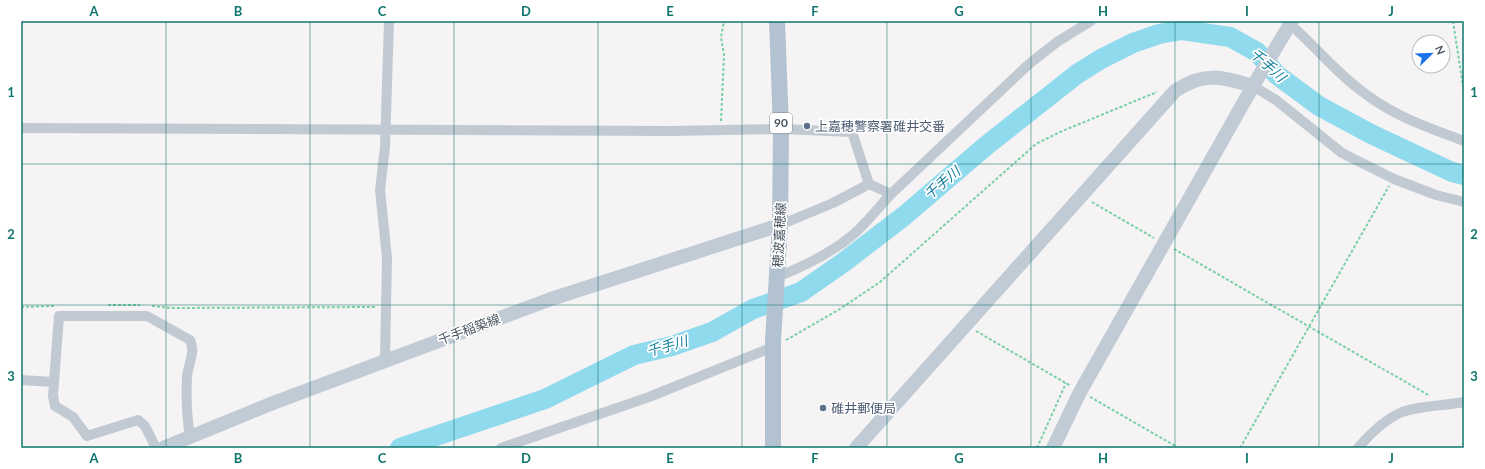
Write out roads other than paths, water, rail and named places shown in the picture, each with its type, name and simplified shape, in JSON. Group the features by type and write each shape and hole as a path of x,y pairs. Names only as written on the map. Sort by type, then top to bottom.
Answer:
{"main road":[{"name":"穂波嘉穂線","path":"773,448 773,344 780,225 781,128 777,21"}],"street":[{"path":"385,360 387,258 380,190 386,129 389,21"},
{"path":"776,279 828,253 855,232 891,194 1030,64 1057,42 1091,21"},
{"path":"1053,448 1080,392 1289,25 1317,49 1338,72 1367,96 1408,120 1464,141"},
{"path":"856,448 1175,91 1189,82 1201,78 1214,77 1253,86 1276,100 1342,153 1394,178 1436,195 1464,202"},
{"path":"21,128 721,130 781,128 852,132 869,184 891,194"},
{"path":"780,225 833,203 869,184"},
{"name":"千手稲築線","path":"163,448 385,360 550,299 780,225"},
{"path":"156,448 145,426 138,420 87,436 73,416 55,406 53,396 59,316 147,316 190,340 192,344 192,352 187,376 188,423 190,437"},
{"path":"501,448 525,444 649,398 773,344"},
{"path":"21,380 54,382"},
{"path":"1358,448 1365,440 1393,417 1403,412 1464,402"}],"waterway":[{"name":"千手川","path":"400,448 545,399 634,355 672,346 712,332 753,309 801,292 844,262 904,216 987,145 1077,74 1101,59 1133,43 1159,34 1182,30 1230,37 1257,52 1277,75 1319,106 1371,134 1452,172 1464,175"}],"place":[{"name":"上嘉穂警察署碓井交番","path":"807,126"},
{"name":"碓井郵便局","path":"823,408"}]}
